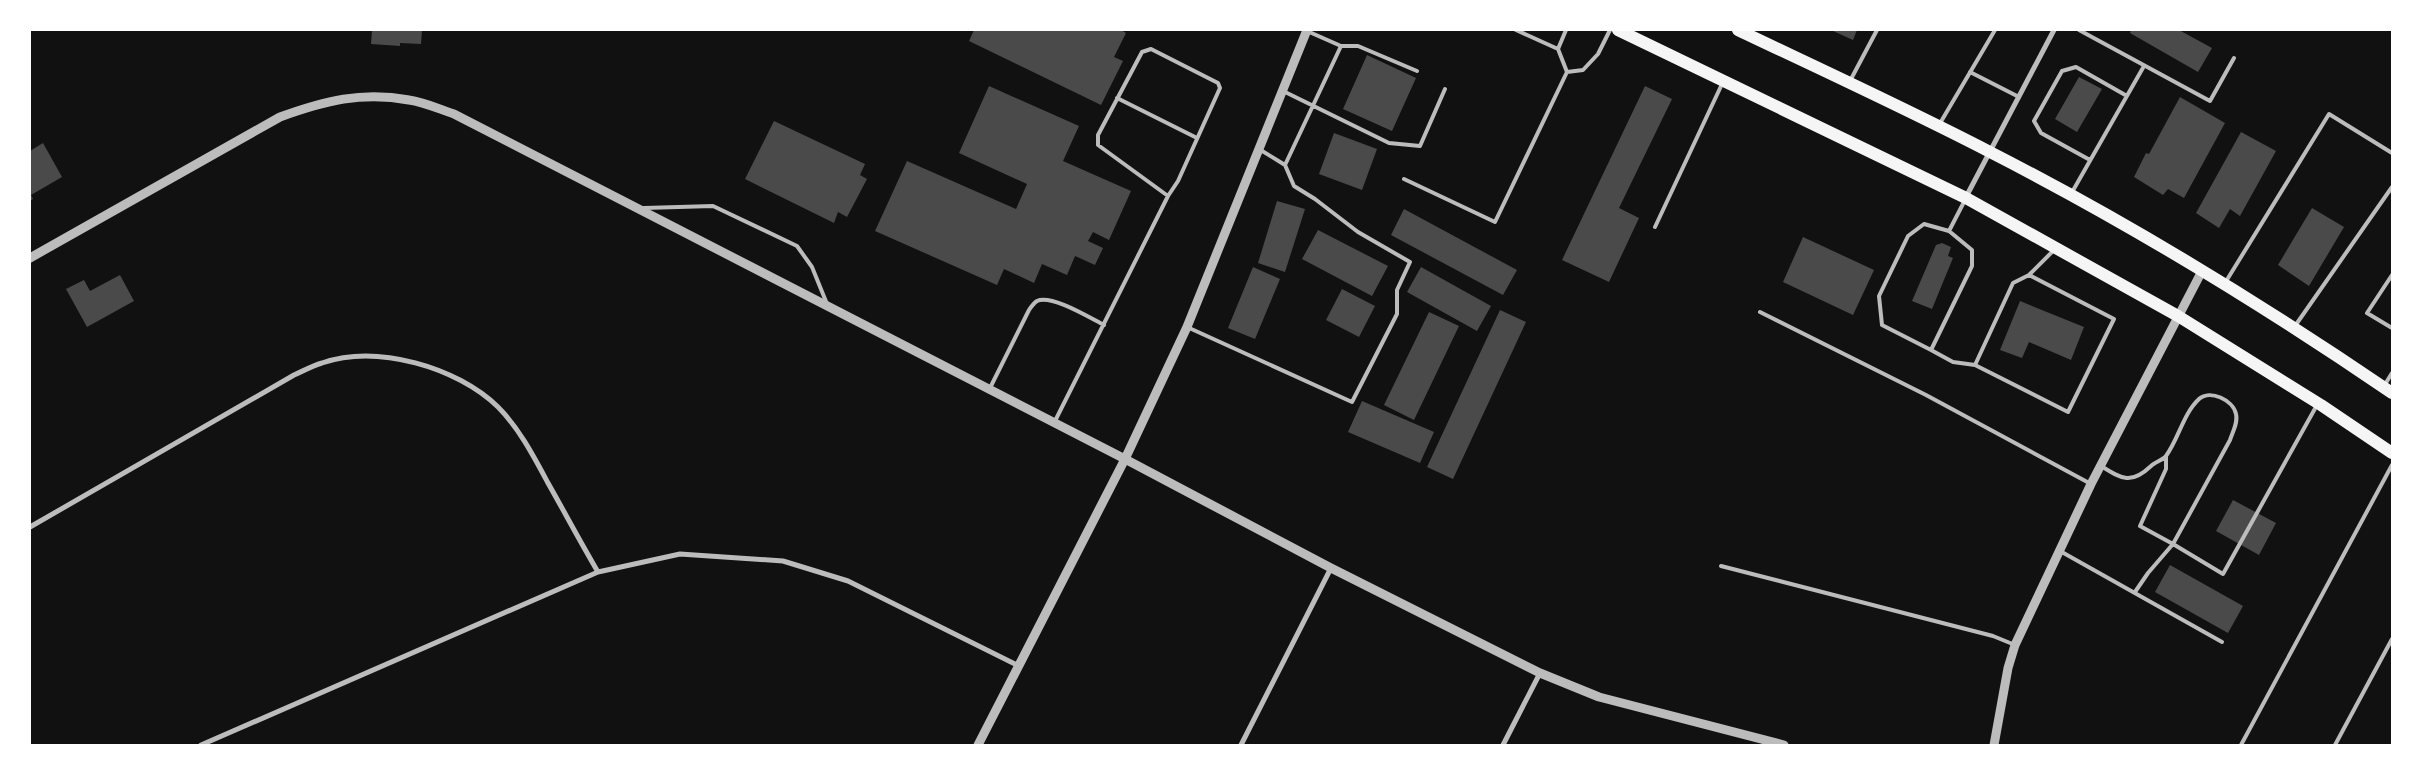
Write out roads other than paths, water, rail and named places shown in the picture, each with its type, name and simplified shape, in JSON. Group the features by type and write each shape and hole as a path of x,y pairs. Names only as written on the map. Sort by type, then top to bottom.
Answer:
{"main road":[{"path":"1618,30 1966,198 2178,316 2318,403 2392,453"},
{"path":"1738,30 1757,34 1849,84 1990,152 2070,196 2224,284 2388,390"}],"street":[{"path":"978,745 1125,459 1187,326 1307,30"},
{"path":"1966,198 2054,30"},
{"path":"30,258 280,117 322,102 348,97 378,96 410,100 454,114 1125,459 1331,568 1540,673 1599,697 1763,743 1784,745"},
{"path":"1994,745 2008,668 2015,645 2091,484 2202,271"},
{"path":"30,527 301,372 322,362 358,357 399,360 431,367 466,383 498,408 528,447 598,572"},
{"path":"201,745 598,572 680,554 783,561 848,581 1018,666"},
{"path":"1241,745 1331,568"},
{"path":"1504,745 1540,673"}],"lane":[{"path":"1307,30 1341,46 1358,46 1417,71"},
{"path":"1404,179 1495,222 1567,72 1558,50 1516,30"},
{"path":"1558,50 1566,30"},
{"path":"1567,72 1583,70 1598,54 1610,30"},
{"path":"1849,84 1877,30"},
{"path":"1938,127 1995,30"},
{"path":"2079,30 2210,101 2234,58"},
{"path":"1285,165 1341,46"},
{"path":"1054,423 1168,196 1178,181 1220,88 1218,83 1151,49 1142,52 1098,134 1098,145 1168,196"},
{"path":"2070,196 2144,66"},
{"path":"2090,160 2041,133 2034,122 2062,71 2076,67 2127,96"},
{"path":"1970,72 2019,97"},
{"path":"1655,226 1723,81"},
{"path":"1283,91 1389,143 1420,146 1445,89"},
{"path":"1117,98 1197,138"},
{"path":"2224,284 2329,114 2392,153"},
{"path":"1187,326 1352,402 1397,314 1397,290 1410,262 1358,232 1316,199 1294,186 1285,165 1259,149"},
{"path":"2294,328 2392,187"},
{"path":"1949,231 1966,198"},
{"path":"638,208 713,206 797,246 812,267 828,306"},
{"path":"1931,350 1972,266 1972,250 1949,231 1924,224 1908,236 1879,296 1882,326 1953,362 1975,365 2068,412 2114,319 2029,275"},
{"path":"1975,365 2013,283 2029,275 2055,248"},
{"path":"2392,275 2367,312 2392,328"},
{"path":"989,389 1029,310 1036,301 1044,299 1054,301 1104,325"},
{"path":"1760,312 1926,395 2091,484"},
{"path":"2388,390 2392,373"},
{"path":"2135,592 2148,572 2173,544 2230,440 2236,423 2236,412 2225,400 2213,395 2201,397 2192,408 2166,457 2166,468 2163,476 2140,526 2173,544 2223,574 2318,403"},
{"path":"2101,466 2117,476 2130,480 2142,475 2153,464 2166,457"},
{"path":"2241,745 2392,465"},
{"path":"2060,551 2222,642"},
{"path":"1721,566 1993,636 2015,645"},
{"path":"2335,745 2392,639"}]}
